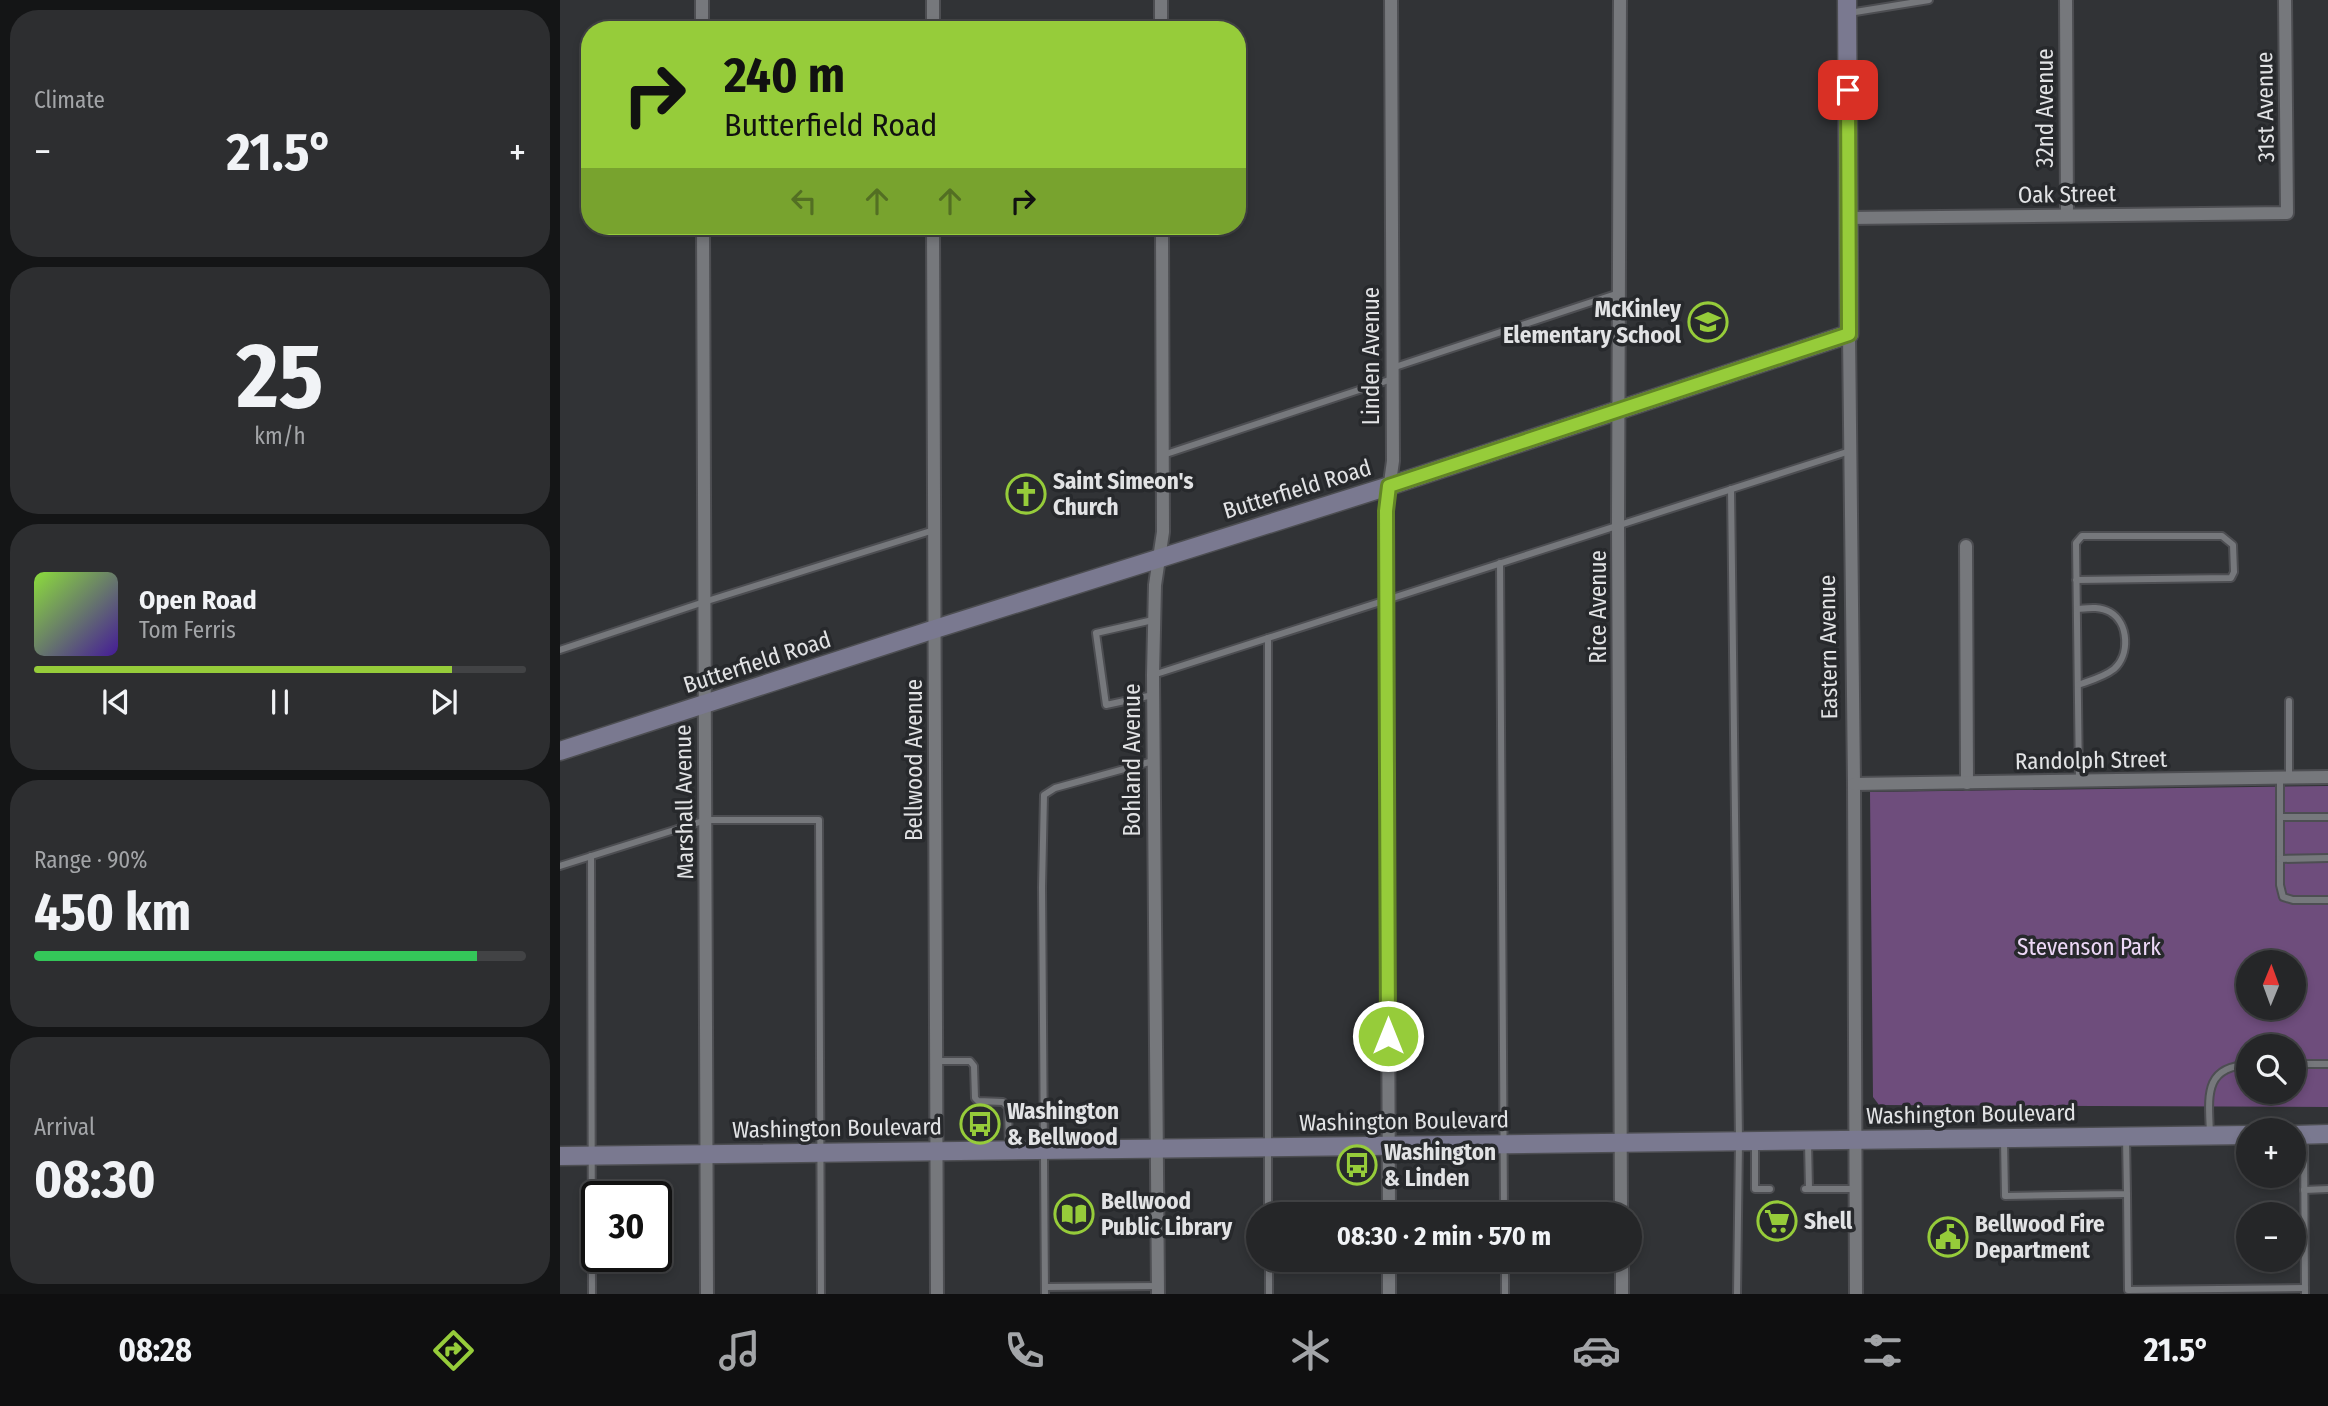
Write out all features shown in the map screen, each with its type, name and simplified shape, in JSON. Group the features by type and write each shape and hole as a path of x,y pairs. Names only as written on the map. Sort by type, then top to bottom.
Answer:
{"street":[{"path":"702,0 702,21"},
{"path":"933,0 933,21"},
{"path":"1161,0 1161,21"},
{"name":"Linden Avenue","path":"1389,1202 1386,511 1392,461 1391,0"},
{"name":"Rice Avenue","path":"1620,0 1618,525 1621,1202"},
{"name":"32nd Avenue","path":"2066,0 2067,215"},
{"name":"31st Avenue","path":"2285,0 2287,213"},
{"name":"Eastern Avenue","path":"1847,7 1856,1294"},
{"name":"Oak Street","path":"1848,218 2287,213"},
{"name":"Marshall Avenue","path":"702,235 707,1294"},
{"name":"Bellwood Avenue","path":"933,235 937,1294"},
{"name":"Bohland Avenue","path":"1157,1290 1153,675 1155,585 1163,532 1162,235"},
{"name":"Butterfield Road","path":"560,751 1389,486 1849,334"},
{"path":"1966,546 1967,783"},
{"name":"Randolph Street","path":"1854,784 2328,777"},
{"path":"2306,1135 2328,1134"},
{"name":"Washington Boulevard","path":"560,1156 2236,1135"},
{"path":"1389,1272 1389,1294"},
{"path":"1622,1272 1622,1294"}],"lane":[{"path":"1847,7 1929,0"},
{"path":"1163,455 1619,293"},
{"path":"1153,675 1850,451"},
{"path":"1731,489 1747,1141 1737,1294"},
{"path":"560,650 934,530"},
{"path":"2076,580 2231,578 2234,572 2233,545 2222,536 2082,536 2076,543 2076,580 2079,781"},
{"path":"1500,564 1504,1202"},
{"path":"2077,609 2097,608 2108,611 2118,618 2125,642 2125,652 2113,670 2078,685"},
{"path":"1153,695 1106,705 1096,633 1154,620"},
{"path":"1268,638 1268,1202"},
{"path":"2289,701 2280,817 2280,886 2283,897 2293,900 2328,900"},
{"path":"1153,761 1055,788 1044,795 1043,1150 1045,1291 1157,1290"},
{"path":"2280,817 2328,817"},
{"path":"560,866 706,820 819,820 821,1294"},
{"path":"591,856 592,1294"},
{"path":"2280,859 2328,858"},
{"path":"936,1061 970,1061 974,1066 975,1098 978,1101 1003,1102 1008,1107 1009,1150"},
{"path":"2306,1064 2328,1064"},
{"path":"2210,1136 2209,1093 2214,1078 2224,1069 2236,1067"},
{"path":"2126,1137 2129,1290 2305,1291 2304,1190 2328,1189"},
{"path":"2004,1138 2005,1196 2127,1194"},
{"path":"1808,1140 1807,1189 1855,1189"},
{"path":"1747,1141 1755,1189 1770,1189"},
{"path":"1269,1272 1269,1294"},
{"path":"1504,1272 1505,1294"}],"green space":[{"name":"Stevenson Park","path":"2328,786 2328,1107 1879,1105 1873,1097 1870,792"}],"place":[{"name":"McKinley Elementary School","path":"1708,322"},
{"name":"Saint Simeon's Church","path":"1026,494"},
{"name":"Washington & Bellwood","path":"980,1124"},
{"name":"Washington & Linden","path":"1357,1165"},
{"name":"Bellwood Public Library","path":"1074,1214"},
{"name":"Shell","path":"1777,1221"},
{"name":"Bellwood Fire Department","path":"1948,1237"}],"route":[{"path":"1388,1036 1386,511 1389,486 1849,334 1848,90"}]}
